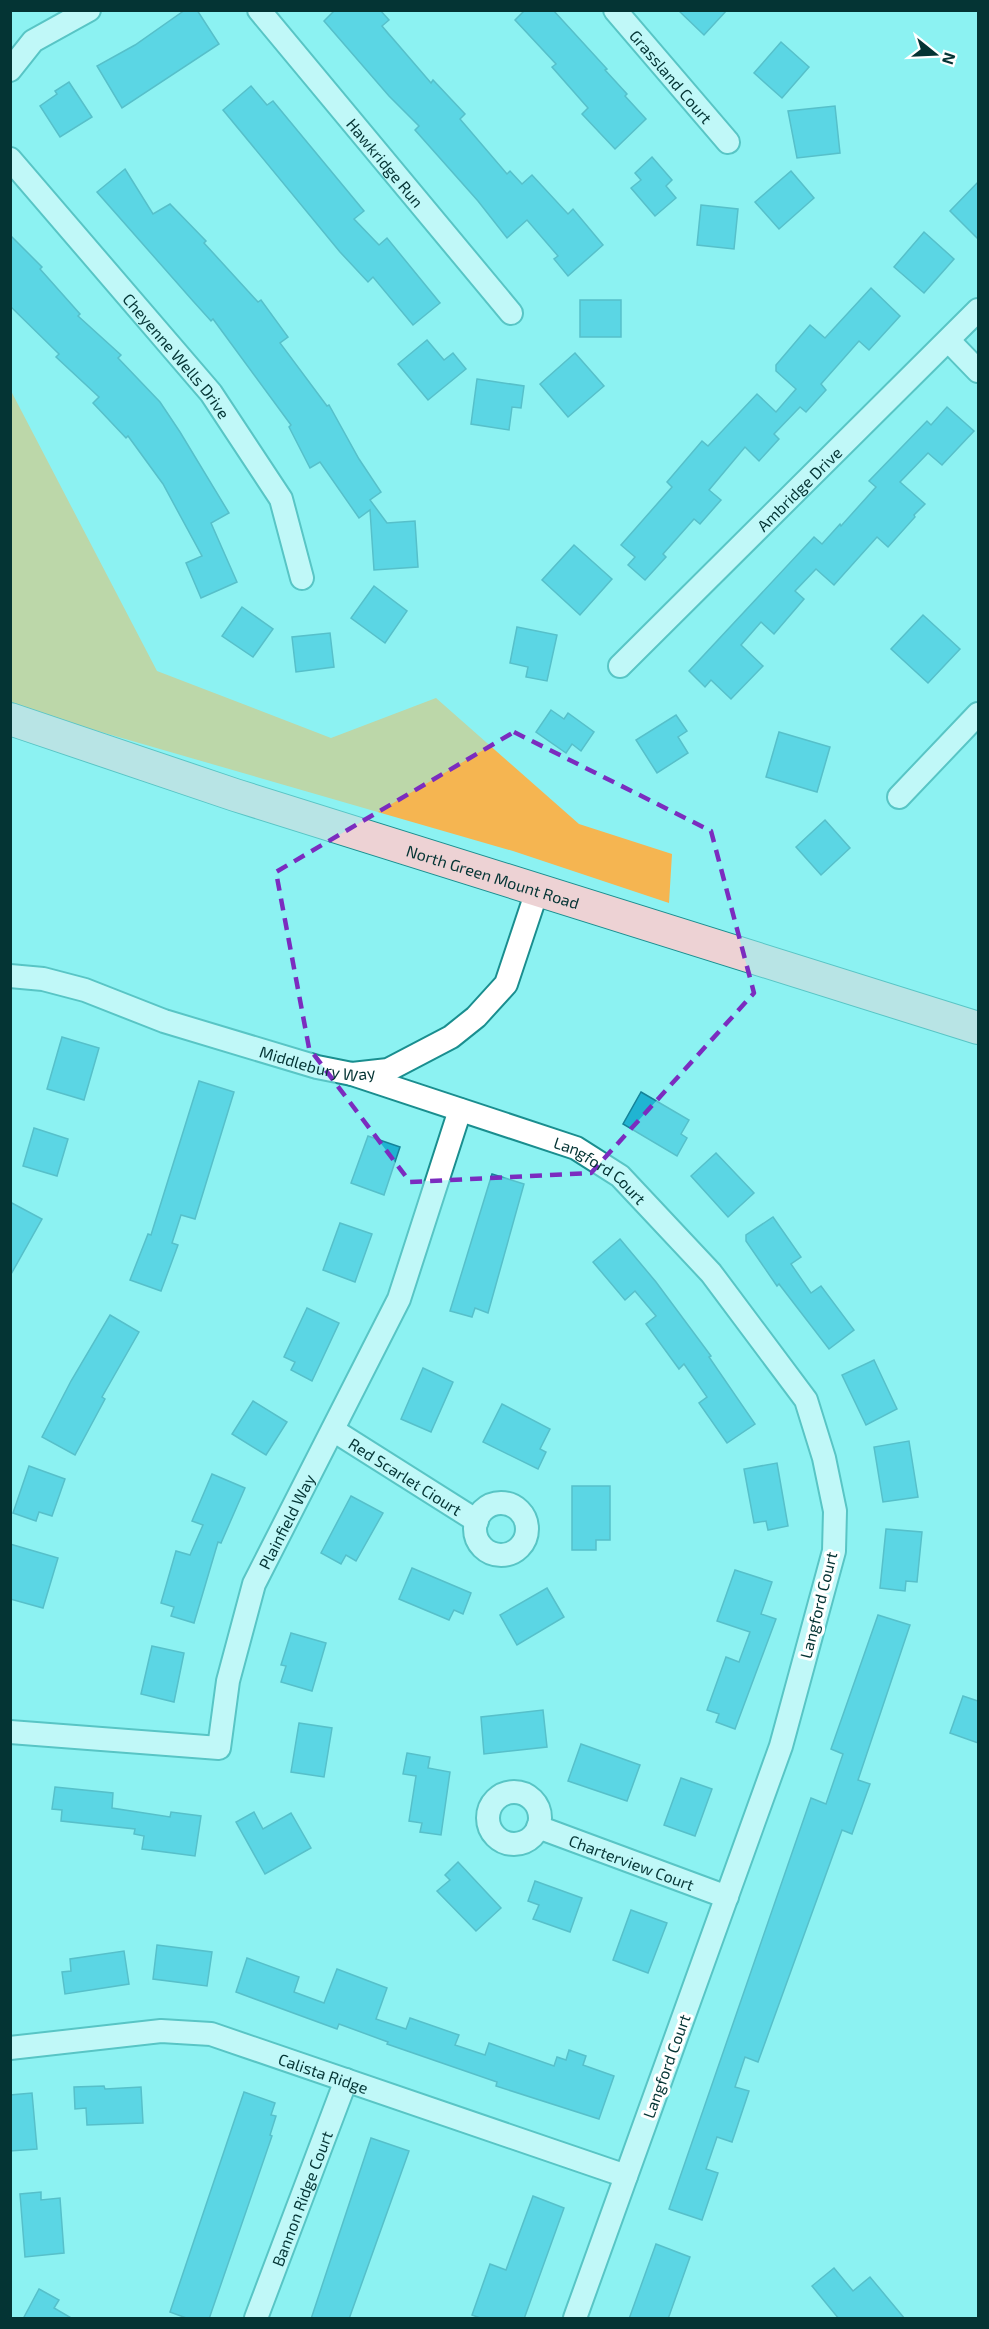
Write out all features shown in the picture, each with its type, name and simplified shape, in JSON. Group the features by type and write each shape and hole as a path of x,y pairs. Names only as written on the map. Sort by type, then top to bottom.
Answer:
{"street":[{"path":"10,70 33,41 89,10"},
{"name":"Hawkridge Run","path":"259,10 511,313"},
{"name":"Grassland Court","path":"615,10 728,142"},
{"name":"Cheyenne Wells Drive","path":"10,159 212,393 281,499 302,578"},
{"name":"Ambridge Drive","path":"620,666 978,310"},
{"path":"949,341 978,371"},
{"path":"899,796 978,714"},
{"name":"North Green Mount Road","path":"10,719 235,795 538,888 978,1028"},
{"name":"Middlebury Way","path":"10,976 44,979 85,990 164,1021 317,1067 352,1074 388,1070 451,1037 476,1017 506,984 538,888"},
{"name":"Langford Court","path":"352,1074 576,1148 620,1176 711,1273 806,1400 824,1458 835,1511 834,1551 782,1746 575,2319"},
{"name":"Plainfield Way","path":"10,1732 219,1748 228,1681 254,1584 399,1299 460,1110"},
{"name":"Red Scarlet Ciourt","path":"333,1430 477,1521"},
{"name":"Charterview Court","path":"538,1827 727,1897"},
{"name":"Calista Ridge","path":"10,2048 161,2031 211,2034 626,2176"},
{"name":"Bannon Ridge Court","path":"256,2319 346,2080"}],"highlighted area":[{"path":"514,732 711,831 754,993 591,1173 410,1182 309,1048 276,872"}],"shaded area":[{"path":"10,389 157,671 331,738 436,698 579,824 672,854 669,903 513,851 11,706"}],"building":[{"path":"185,10 197,10 219,44 122,108 97,66 135,45"},
{"path":"335,10 380,10 389,20 382,26 431,83 433,80 465,114 460,119 507,174 510,171 522,184 532,175 568,214 573,209 603,245 568,276 554,259 558,256 527,220 507,238 478,201 415,130 419,126 389,96 324,21"},
{"path":"525,10 553,10 607,69 605,70 627,94 625,96 646,119 615,149 582,114 588,108 552,67 556,64 515,20"},
{"path":"678,10 727,10 704,35"},
{"path":"781,42 809,67 782,98 754,73"},
{"path":"69,82 92,117 60,137 40,106 57,94 55,91"},
{"path":"251,86 267,105 273,101 364,211 354,219 379,245 387,238 440,303 413,325 373,277 368,282 340,252 223,110"},
{"path":"835,106 840,153 797,158 788,111"},
{"path":"652,157 672,180 666,186 676,198 655,216 631,188 641,180 635,173"},
{"path":"125,169 153,214 170,204 206,241 204,243 258,302 261,300 288,337 280,343 327,406 329,405 359,459 381,492 370,500 387,523 415,521 418,567 374,570 370,510 359,518 320,462 310,468 289,427 291,425 213,319 211,321 97,192"},
{"path":"791,171 814,198 779,229 755,202"},
{"path":"978,182 978,239 950,211"},
{"path":"701,205 738,209 734,249 697,245"},
{"path":"924,232 954,259 924,293 894,267"},
{"path":"10,235 42,267 40,269 80,314 78,316 121,355 118,358 160,402 180,432 229,513 211,523 237,582 201,598 186,563 202,556 163,484 128,436 126,438 93,403 99,397 56,357 59,354 10,306"},
{"path":"871,288 900,316 869,350 859,341 821,384 826,390 806,412 800,407 774,434 779,439 759,461 745,447 709,490 721,500 700,524 694,519 663,554 666,557 645,580 628,565 635,557 621,545 672,487 667,482 702,441 708,446 757,394 776,412 796,389 776,371 776,365 810,325 825,338"},
{"path":"580,300 621,300 621,337 580,337"},
{"path":"427,340 444,360 453,353 466,369 428,400 398,364"},
{"path":"575,353 604,386 568,417 540,384"},
{"path":"477,379 524,386 521,408 512,407 509,430 471,424"},
{"path":"947,407 974,431 942,465 928,453 900,482 925,504 914,515 915,517 888,547 877,537 834,585 816,569 795,591 804,599 774,634 761,622 741,645 763,666 731,699 711,680 705,687 689,671 814,537 822,544 840,524 841,526 876,487 869,481 927,421 931,425"},
{"path":"574,545 612,579 580,615 542,580"},
{"path":"374,586 407,611 385,643 351,618"},
{"path":"242,607 273,629 253,657 222,636"},
{"path":"923,615 960,649 928,683 891,649"},
{"path":"517,627 557,635 547,681 526,677 528,667 510,663"},
{"path":"330,633 334,667 296,672 292,637"},
{"path":"551,710 564,719 568,713 594,732 581,751 572,744 566,753 536,732"},
{"path":"676,715 687,731 678,737 688,753 657,773 636,740"},
{"path":"779,732 830,747 817,792 766,777"},
{"path":"825,820 850,848 821,875 796,847"},
{"path":"62,1037 99,1048 84,1100 47,1089"},
{"path":"199,1081 234,1092 195,1219 181,1215 172,1243 178,1245 161,1291 130,1280 148,1234 151,1235"},
{"path":"641,1092 689,1120 681,1134 687,1138 677,1156 623,1124"},
{"path":"34,1128 68,1139 57,1176 23,1166"},
{"path":"368,1136 400,1147 384,1195 351,1183"},
{"path":"716,1153 754,1193 728,1217 691,1176"},
{"path":"492,1174 524,1184 488,1313 475,1308 472,1317 450,1311"},
{"path":"10,1202 42,1219 10,1276"},
{"path":"773,1217 801,1257 791,1264 811,1293 821,1286 854,1330 829,1349 779,1284 777,1286 746,1241 746,1235"},
{"path":"340,1223 372,1234 355,1282 323,1270"},
{"path":"620,1239 656,1282 711,1356 709,1357 755,1424 727,1443 699,1403 707,1397 684,1364 679,1369 646,1324 656,1316 635,1291 625,1300 593,1262"},
{"path":"307,1308 339,1323 312,1381 291,1370 295,1362 284,1357"},
{"path":"110,1315 139,1332 102,1397 105,1399 75,1455 42,1437 71,1381"},
{"path":"874,1360 897,1409 866,1425 842,1375"},
{"path":"423,1368 453,1382 431,1432 401,1419"},
{"path":"253,1401 287,1422 266,1455 232,1434"},
{"path":"502,1404 550,1429 540,1449 546,1452 538,1469 483,1442"},
{"path":"909,1441 918,1497 883,1502 874,1447"},
{"path":"777,1463 788,1526 768,1530 766,1521 754,1523 744,1469"},
{"path":"29,1466 65,1479 52,1516 39,1512 36,1521 13,1513"},
{"path":"212,1474 245,1488 221,1543 218,1542 194,1623 171,1616 174,1607 161,1603 176,1551 190,1555 203,1525 192,1521"},
{"path":"572,1486 610,1486 610,1540 596,1540 596,1550 572,1550"},
{"path":"351,1496 383,1513 356,1561 346,1555 341,1564 321,1553"},
{"path":"886,1529 922,1532 917,1582 906,1581 905,1591 880,1588"},
{"path":"10,1544 58,1558 43,1608 10,1599"},
{"path":"412,1568 471,1593 463,1614 454,1610 449,1620 399,1599"},
{"path":"735,1570 772,1582 761,1614 776,1619 735,1729 716,1722 719,1714 707,1710 726,1657 739,1662 750,1632 717,1621"},
{"path":"547,1588 564,1617 517,1645 500,1615"},
{"path":"878,1615 910,1625 858,1780 870,1784 852,1834 842,1830 758,2062 745,2057 735,2087 749,2091 732,2142 717,2137 706,2169 718,2173 702,2220 669,2209 811,1798 826,1804 843,1754 831,1749"},
{"path":"291,1633 326,1643 312,1691 281,1682 286,1666 281,1665"},
{"path":"152,1646 184,1653 174,1702 141,1694"},
{"path":"963,1696 978,1701 978,1743 950,1733"},
{"path":"543,1710 547,1747 484,1754 481,1717"},
{"path":"299,1723 332,1728 324,1777 291,1772"},
{"path":"581,1744 640,1765 627,1801 568,1781"},
{"path":"407,1753 430,1757 428,1768 450,1772 441,1835 420,1832 422,1823 409,1821 416,1776 403,1774"},
{"path":"681,1778 712,1789 695,1836 664,1825"},
{"path":"55,1787 113,1793 112,1808 170,1817 171,1812 201,1816 195,1856 142,1849 144,1836 134,1834 135,1829 61,1821 62,1810 52,1809"},
{"path":"254,1812 263,1829 291,1813 311,1848 265,1874 236,1822"},
{"path":"458,1862 501,1908 476,1931 437,1891 450,1880 445,1875"},
{"path":"535,1881 582,1898 570,1932 533,1919 539,1905 528,1901"},
{"path":"631,1910 667,1923 648,1973 613,1960"},
{"path":"157,1945 212,1952 207,1986 153,1979"},
{"path":"124,1951 129,1984 65,1994 62,1972 71,1971 70,1959"},
{"path":"247,1958 299,1977 294,1992 324,2003 337,1969 387,1988 376,2019 406,2029 410,2018 459,2035 455,2045 485,2055 489,2043 554,2066 557,2057 566,2060 569,2050 586,2056 583,2065 614,2076 599,2119 496,2086 497,2082 387,2044 388,2042 339,2024 337,2029 236,1992"},
{"path":"104,2086 105,2089 141,2087 143,2123 87,2125 86,2108 75,2109 74,2087"},
{"path":"244,2092 275,2103 271,2115 276,2116 270,2135 272,2136 209,2319 189,2319 170,2312"},
{"path":"32,2093 37,2149 10,2151 10,2095"},
{"path":"371,2138 409,2151 349,2319 311,2319"},
{"path":"41,2192 41,2200 60,2198 64,2253 25,2257 20,2194"},
{"path":"533,2196 564,2208 524,2319 483,2319 472,2315 490,2264 506,2270"},
{"path":"656,2244 690,2257 668,2319 629,2319"},
{"path":"834,2268 853,2291 870,2277 905,2319 839,2319 812,2286"},
{"path":"39,2289 59,2300 54,2308 73,2319 23,2319"}]}
